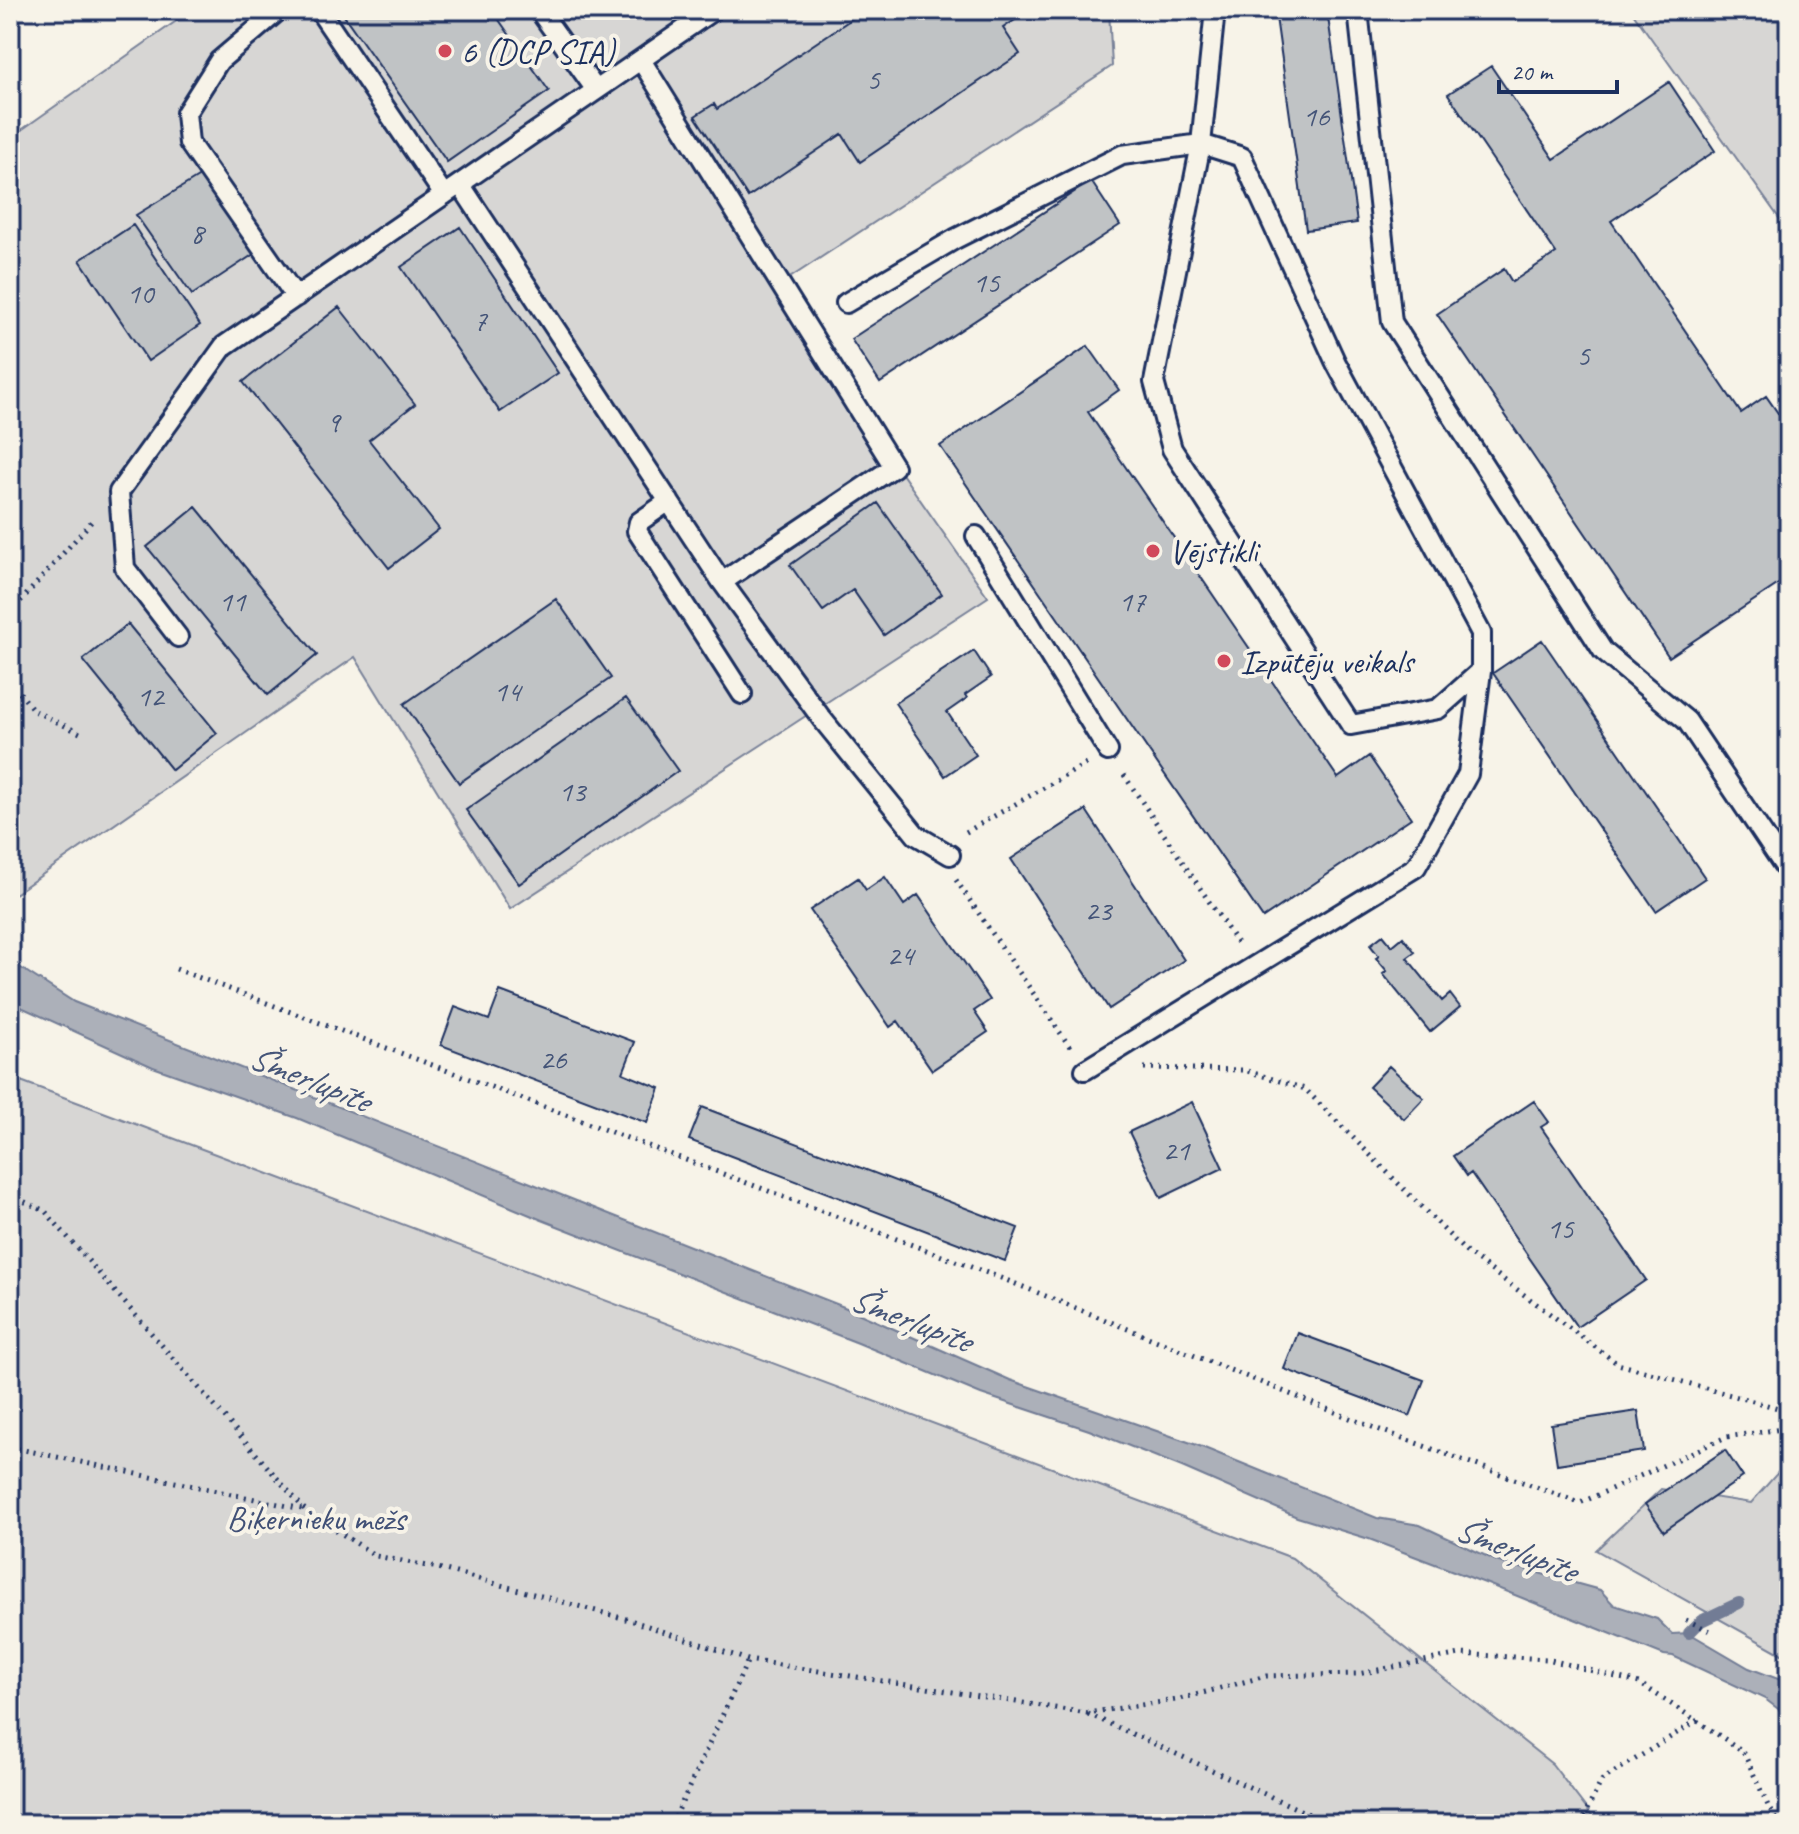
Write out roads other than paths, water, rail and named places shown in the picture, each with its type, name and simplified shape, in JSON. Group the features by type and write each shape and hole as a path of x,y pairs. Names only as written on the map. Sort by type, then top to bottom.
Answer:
{"lane":[{"path":"279,10 219,61 186,113 189,143 296,297"},
{"path":"319,10 444,195"},
{"path":"539,10 596,90"},
{"path":"178,637 125,568 119,492 224,346 713,10"},
{"path":"1215,10 1201,144 1154,382 1172,449 1351,725 1438,709 1481,671"},
{"path":"1358,10 1392,322 1603,651 1687,721 1789,873"},
{"path":"641,60 894,467 722,582"},
{"path":"846,303 955,239 1122,155 1201,144 1242,157 1336,363 1481,633 1481,671 1468,774 1416,867 1085,1070"},
{"path":"460,184 722,582 822,719 916,835 950,855"},
{"path":"669,501 639,522 637,531 742,694"},
{"path":"976,536 1108,751"}],"waterway":[{"path":"1689,1633 1701,1621 1739,1603"}],"place":[{"name":"6 (DCP SIA)","path":"445,51"},
{"name":"Vējstikli","path":"1153,551"},
{"name":"Izpūtēju veikals","path":"1224,661"}],"water label":[{"name":"Šmerļupīte","path":"310,1077"},
{"name":"Šmerļupīte","path":"911,1318"},
{"name":"Šmerļupīte","path":"1516,1548"}],"park label":[{"name":"Biķernieku mežs","path":"316,1518"}]}
